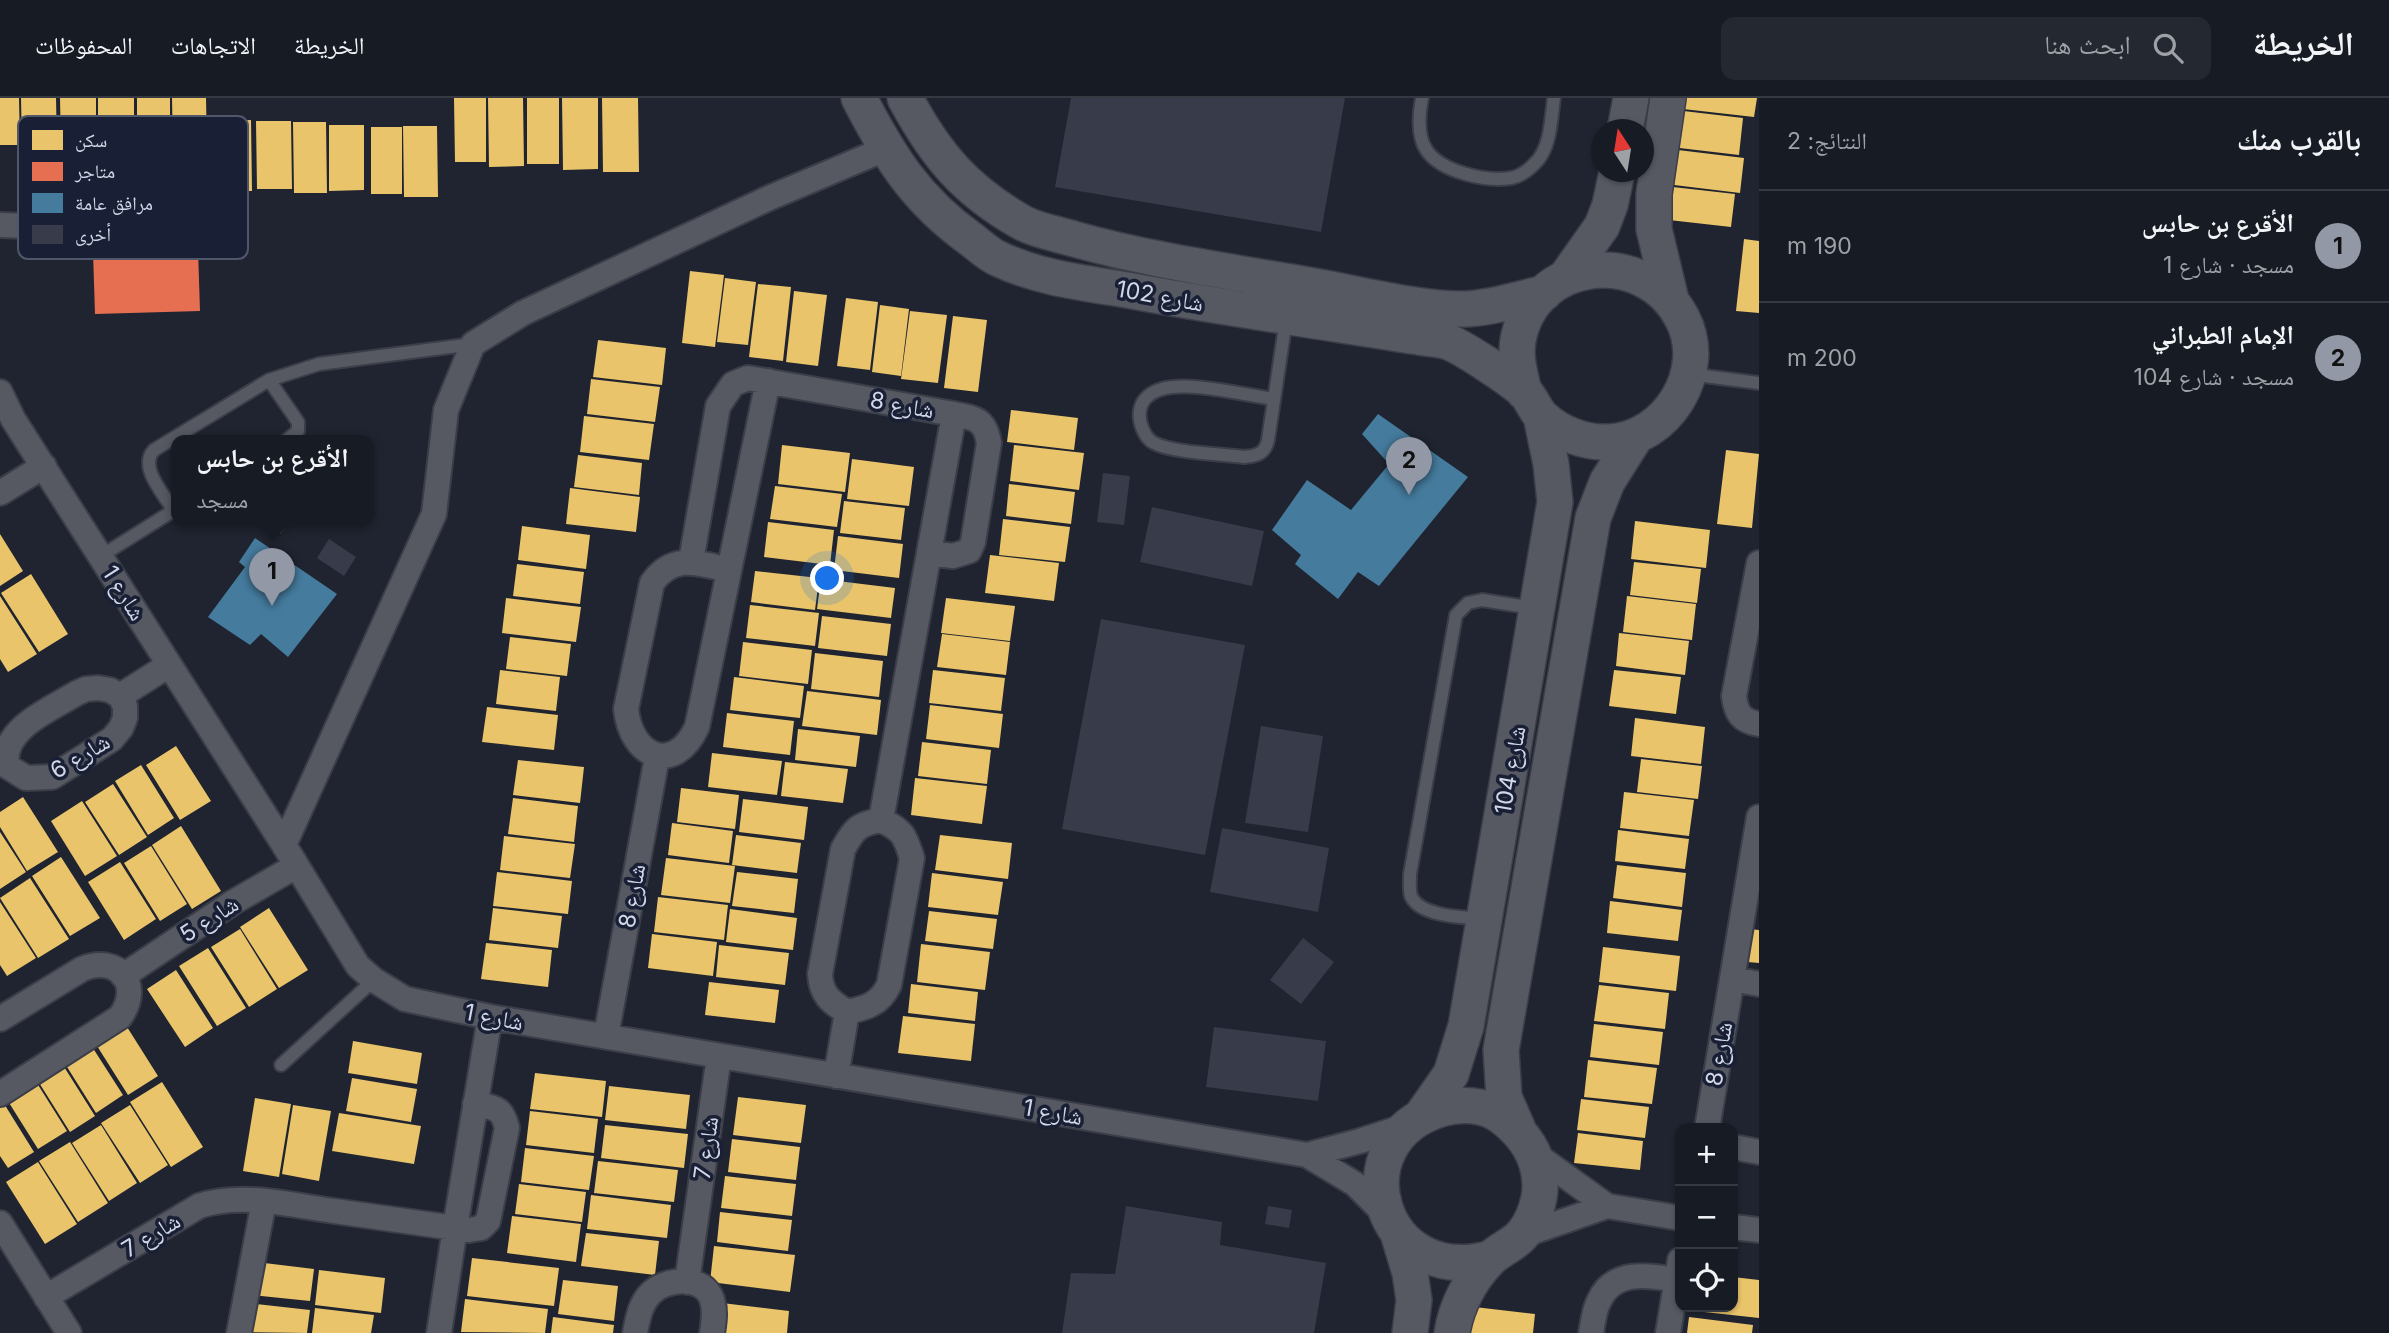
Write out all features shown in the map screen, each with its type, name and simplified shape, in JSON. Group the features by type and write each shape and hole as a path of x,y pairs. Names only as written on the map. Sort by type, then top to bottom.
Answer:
{"street":[{"name":"شارع 102","path":"859,98 886,149 917,191 951,225 998,259 1058,278 1165,298 1449,342 1532,404"},
{"name":"شارع 102","path":"905,98 922,129 951,169 979,195 1026,225 1101,247 1418,304 1465,309 1502,303 1555,285"},
{"path":"1627,119 1631,98"},
{"path":"1668,98 1654,194 1654,229 1671,300"},
{"path":"290,856 434,514 446,410 473,344 523,313 769,198 886,149"},
{"path":"1555,285 1593,270 1609,269 1629,273 1650,282 1671,300 1684,321 1690,348 1689,374 1680,398 1662,420 1636,436 1611,442 1588,441 1562,432 1532,404 1517,363 1518,339 1527,314 1555,285 1602,226 1615,182"},
{"path":"0,225 18,226"},
{"path":"1165,298 1159,286 1160,277 1162,270 1171,261"},
{"name":"شارع 8","path":"691,561 718,406 733,384 748,378 954,414 974,418 982,423 989,443 973,542 969,551 960,556 929,554"},
{"path":"729,570 691,561 672,564 659,573 652,583 626,709 628,725 635,740 657,757 682,749 698,727 768,381"},
{"name":"شارع 1","path":"0,392 13,419 358,966 374,980 405,999 490,1017 1307,1155 1355,1184 1392,1224"},
{"name":"شارع 104","path":"1414,1120 1451,1074 1466,1026 1555,502 1551,464 1532,404"},
{"name":"شارع 8","path":"881,820 954,414"},
{"name":"شارع 104","path":"1526,1142 1504,1097 1501,1050 1503,1036 1593,518 1607,482 1636,436"},
{"path":"0,493 44,466"},
{"path":"1759,563 1734,696 1740,716 1747,722 1759,724"},
{"path":"120,696 169,665"},
{"name":"شارع 6","path":"86,688 110,690 120,696 125,718 112,739 52,777 26,778 3,769 5,749 10,738 20,728 86,688"},
{"name":"شارع 8","path":"606,1036 657,757"},
{"name":"شارع 8","path":"1708,1123 1759,817"},
{"path":"881,820 898,828 906,839 912,858 889,985 883,998 872,1005 847,1012 832,1004 824,994 820,974 843,849 852,833 863,823 881,820"},
{"name":"شارع 5","path":"123,976 232,903 290,856"},
{"path":"0,1019 82,968 93,964 114,967 123,976 131,997 120,1017 0,1094"},
{"path":"1732,979 1759,984"},
{"path":"836,1076 847,1012"},
{"path":"439,1333 490,1017"},
{"name":"شارع 7","path":"687,1282 719,1056"},
{"name":"شارع 7","path":"46,1297 199,1206 224,1200 264,1201 469,1230 481,1228 488,1221 507,1128 504,1117 497,1108 475,1104"},
{"path":"1410,1333 1414,1300 1410,1273 1381,1193 1382,1169 1391,1145 1414,1120 1451,1105 1473,1105 1497,1113 1526,1142 1607,1206 1675,1218"},
{"name":"شارع 1","path":"1307,1155 1360,1141 1414,1120"},
{"path":"1521,1236 1535,1213 1540,1183 1526,1142"},
{"path":"1738,1148 1759,1152"},
{"path":"239,1333 264,1201"},
{"path":"1452,1333 1468,1287 1491,1258 1521,1236 1607,1206"},
{"path":"0,1223 69,1333"},
{"path":"1392,1224 1413,1248 1431,1258 1455,1264 1491,1258"},
{"path":"1738,1228 1759,1230"},
{"path":"1591,1333 1597,1303 1604,1291 1630,1276 1675,1271"},
{"path":"635,1333 642,1305 651,1293 672,1282 701,1286 710,1294 714,1308 712,1333"},
{"path":"1668,1333 1675,1293"}],"lane":[{"path":"1422,98 1420,132 1425,148 1434,159 1456,172 1510,178 1526,172 1539,158 1546,145 1554,98"},
{"path":"1274,399 1181,386 1150,394 1139,412 1140,421 1151,442 1164,447 1244,457 1257,456 1266,449 1274,399 1287,316"},
{"path":"179,435 269,380 319,364 473,344"},
{"path":"1689,374 1759,383"},
{"path":"269,380 298,422 298,431 293,435"},
{"path":"171,440 148,456 149,470 171,504"},
{"path":"101,556 171,512"},
{"path":"1484,919 1434,913 1416,904 1410,894 1410,874 1456,615 1468,603 1482,600 1537,609"},
{"path":"281,1065 374,980"}],"building: سكن":[{"path":"0,98 19,98 18,145 0,145"},
{"path":"21,98 56,98 56,116 21,116"},
{"path":"60,98 96,98 96,116 60,116"},
{"path":"98,98 134,98 134,116 98,116"},
{"path":"137,98 170,98 170,116 137,116"},
{"path":"172,98 206,98 206,116 172,116"},
{"path":"454,98 486,98 486,162 455,162"},
{"path":"488,98 523,98 524,166 489,167"},
{"path":"527,98 559,98 559,164 527,164"},
{"path":"562,98 598,98 598,169 563,170"},
{"path":"602,98 638,98 639,172 603,172"},
{"path":"1685,98 1757,98 1754,117 1683,109"},
{"path":"1675,110 1743,118 1739,155 1671,147"},
{"path":"248,120 251,120 252,191 248,191"},
{"path":"256,121 291,121 292,189 257,189"},
{"path":"293,122 326,122 327,193 294,193"},
{"path":"329,125 364,125 364,190 329,191"},
{"path":"403,126 437,126 438,197 404,197"},
{"path":"371,127 402,127 402,194 371,194"},
{"path":"1678,150 1744,158 1740,193 1674,185"},
{"path":"1664,186 1735,194 1731,227 1660,219"},
{"path":"1744,239 1759,241 1759,313 1736,311"},
{"path":"690,271 724,275 715,347 682,343"},
{"path":"725,278 756,282 748,345 717,342"},
{"path":"758,284 791,287 783,361 749,357"},
{"path":"794,291 827,295 818,366 786,362"},
{"path":"846,298 878,302 870,370 837,366"},
{"path":"880,305 909,309 901,376 872,372"},
{"path":"910,311 947,315 938,383 901,379"},
{"path":"953,316 987,320 978,392 944,388"},
{"path":"598,340 666,348 662,385 593,377"},
{"path":"591,379 660,387 655,422 587,414"},
{"path":"1011,410 1078,418 1074,450 1007,442"},
{"path":"584,416 654,424 649,460 580,452"},
{"path":"782,445 850,453 845,492 778,484"},
{"path":"1014,445 1084,453 1079,490 1010,481"},
{"path":"1726,450 1759,454 1752,528 1717,524"},
{"path":"578,455 642,463 639,495 574,487"},
{"path":"852,459 914,467 909,506 847,499"},
{"path":"1009,484 1075,492 1071,524 1006,516"},
{"path":"775,486 842,494 837,527 770,519"},
{"path":"570,488 640,497 636,532 566,524"},
{"path":"844,501 905,508 901,540 840,533"},
{"path":"1003,519 1070,527 1065,562 999,555"},
{"path":"1635,521 1710,530 1706,568 1631,559"},
{"path":"768,522 834,530 830,565 764,557"},
{"path":"522,526 590,535 586,569 518,560"},
{"path":"0,534 23,571 0,586"},
{"path":"838,536 903,544 899,578 834,570"},
{"path":"990,555 1059,563 1054,601 985,593"},
{"path":"1634,562 1701,569 1697,603 1630,595"},
{"path":"517,564 584,572 580,604 513,596"},
{"path":"755,571 819,578 815,610 751,602"},
{"path":"31,574 68,634 39,652 1,593"},
{"path":"821,579 895,588 891,618 817,609"},
{"path":"0,596 37,654 8,672 0,659"},
{"path":"1627,596 1696,604 1692,640 1623,632"},
{"path":"506,598 581,607 576,642 502,633"},
{"path":"946,598 1015,606 1010,641 941,633"},
{"path":"750,605 819,613 815,646 746,638"},
{"path":"822,616 891,624 887,656 818,648"},
{"path":"1619,633 1689,641 1685,675 1616,666"},
{"path":"942,634 1010,642 1006,675 937,667"},
{"path":"510,637 571,644 567,676 506,669"},
{"path":"743,642 812,650 808,684 739,676"},
{"path":"815,653 883,661 879,697 811,689"},
{"path":"500,670 560,677 556,711 496,704"},
{"path":"933,670 1005,678 1001,711 929,703"},
{"path":"1614,670 1681,677 1676,714 1609,706"},
{"path":"734,677 804,686 800,718 730,710"},
{"path":"807,691 881,700 877,735 802,726"},
{"path":"930,705 1003,714 999,748 926,739"},
{"path":"487,707 558,715 554,750 482,742"},
{"path":"727,713 794,721 790,755 723,747"},
{"path":"1635,718 1705,727 1701,764 1631,756"},
{"path":"798,729 860,736 856,767 795,760"},
{"path":"922,742 991,750 987,784 918,776"},
{"path":"176,746 211,801 180,820 146,765"},
{"path":"712,753 782,761 777,795 708,787"},
{"path":"1641,759 1702,766 1698,799 1637,792"},
{"path":"518,760 584,767 580,803 513,795"},
{"path":"785,762 848,769 843,803 781,796"},
{"path":"141,765 174,818 148,835 115,781"},
{"path":"915,778 987,786 982,824 911,815"},
{"path":"113,784 147,837 119,855 85,802"},
{"path":"681,788 739,795 735,829 677,822"},
{"path":"1624,792 1694,800 1689,836 1620,828"},
{"path":"23,797 58,852 27,871 0,827 0,812"},
{"path":"513,798 578,806 574,842 508,834"},
{"path":"743,799 808,807 804,840 739,832"},
{"path":"82,801 117,856 85,876 51,821"},
{"path":"672,823 733,831 729,863 668,855"},
{"path":"181,826 221,891 192,909 152,845"},
{"path":"1618,830 1689,839 1685,869 1615,861"},
{"path":"0,832 26,872 0,889"},
{"path":"736,835 801,843 797,873 732,865"},
{"path":"940,835 1012,843 1008,879 935,870"},
{"path":"504,836 575,844 570,878 500,870"},
{"path":"151,846 187,904 160,921 124,863"},
{"path":"61,857 100,918 70,936 32,876"},
{"path":"666,858 735,866 730,903 661,895"},
{"path":"120,862 156,919 124,940 88,882"},
{"path":"1617,865 1686,873 1682,907 1613,898"},
{"path":"497,872 572,881 568,914 493,906"},
{"path":"737,872 798,879 794,913 732,906"},
{"path":"932,873 1003,882 998,915 928,907"},
{"path":"30,878 69,939 38,958 0,898"},
{"path":"658,897 728,905 724,940 654,932"},
{"path":"1610,901 1682,910 1678,941 1607,933"},
{"path":"0,902 36,958 7,976 0,965"},
{"path":"269,908 308,970 279,988 240,927"},
{"path":"493,908 562,916 558,948 489,940"},
{"path":"730,909 797,918 793,950 726,942"},
{"path":"929,911 997,919 993,949 925,941"},
{"path":"1741,928 1759,930 1759,963 1737,961"},
{"path":"240,929 277,989 249,1007 211,947"},
{"path":"652,934 717,942 713,976 648,968"},
{"path":"486,943 552,950 548,987 481,979"},
{"path":"921,944 990,952 985,990 917,982"},
{"path":"719,945 789,953 785,985 716,977"},
{"path":"1603,947 1680,956 1676,991 1599,982"},
{"path":"208,948 246,1008 217,1026 179,966"},
{"path":"176,970 213,1028 185,1047 147,989"},
{"path":"709,982 779,990 775,1023 705,1015"},
{"path":"911,984 978,992 975,1021 908,1013"},
{"path":"1599,985 1669,993 1665,1029 1594,1021"},
{"path":"903,1016 975,1024 971,1061 898,1053"},
{"path":"122,1019 158,1076 128,1095 92,1038"},
{"path":"1594,1024 1663,1032 1659,1065 1590,1057"},
{"path":"353,1041 422,1053 417,1084 348,1073"},
{"path":"89,1042 123,1095 96,1113 62,1059"},
{"path":"1588,1060 1657,1068 1652,1104 1584,1097"},
{"path":"61,1062 95,1116 70,1132 36,1078"},
{"path":"535,1073 606,1081 602,1117 530,1109"},
{"path":"352,1078 417,1089 411,1122 346,1111"},
{"path":"35,1080 67,1131 38,1149 6,1098"},
{"path":"162,1082 203,1147 171,1167 130,1102"},
{"path":"609,1086 690,1095 686,1129 605,1120"},
{"path":"738,1097 806,1105 801,1143 733,1135"},
{"path":"255,1098 291,1104 279,1177 243,1171"},
{"path":"1581,1099 1649,1107 1645,1138 1577,1130"},
{"path":"3,1102 34,1152 8,1168 0,1156 0,1104"},
{"path":"130,1105 168,1165 140,1183 101,1123"},
{"path":"293,1105 331,1111 319,1181 282,1174"},
{"path":"530,1111 598,1119 594,1153 526,1145"},
{"path":"339,1113 421,1126 414,1164 332,1151"},
{"path":"101,1125 137,1183 109,1201 72,1143"},
{"path":"605,1125 688,1134 684,1168 601,1158"},
{"path":"1578,1133 1643,1141 1640,1170 1574,1163"},
{"path":"732,1139 800,1147 796,1180 728,1172"},
{"path":"70,1142 108,1203 78,1222 39,1161"},
{"path":"525,1148 594,1156 589,1190 521,1182"},
{"path":"598,1161 678,1170 674,1202 594,1193"},
{"path":"38,1162 77,1224 45,1244 6,1182"},
{"path":"725,1176 796,1184 792,1216 721,1208"},
{"path":"519,1184 586,1192 582,1222 515,1214"},
{"path":"591,1195 671,1205 667,1238 587,1229"},
{"path":"720,1212 792,1220 788,1251 717,1242"},
{"path":"512,1216 581,1224 576,1262 507,1253"},
{"path":"586,1233 659,1241 655,1275 581,1266"},
{"path":"714,1246 795,1255 790,1292 710,1282"},
{"path":"472,1258 559,1268 554,1306 467,1296"},
{"path":"256,1262 314,1269 310,1301 252,1295"},
{"path":"319,1270 385,1278 381,1313 315,1305"},
{"path":"1738,1278 1759,1280 1759,1318 1704,1312 1738,1312"},
{"path":"563,1280 618,1286 614,1321 558,1314"},
{"path":"465,1299 548,1309 545,1333 461,1332"},
{"path":"248,1303 310,1310 307,1333 245,1332"},
{"path":"722,1303 789,1311 787,1333 719,1333"},
{"path":"1466,1306 1535,1314 1533,1333 1462,1333"},
{"path":"315,1308 374,1315 371,1333 312,1333"},
{"path":"553,1317 614,1325 613,1333 551,1333"},
{"path":"1689,1317 1753,1325 1752,1333 1687,1333"}],"building: متاجر":[{"path":"93,259 198,259 200,311 95,314"}],"building: مرافق عامة":[{"path":"1378,414 1468,477 1379,586 1358,572 1338,599 1295,564 1301,555 1272,530 1307,480 1351,510 1389,464 1362,434"},
{"path":"255,538 337,594 288,657 261,634 250,645 208,617 245,567 239,562"}],"building: أخرى":[{"path":"1071,98 1345,98 1321,232 1055,187"},
{"path":"1103,473 1130,476 1124,525 1097,522"},
{"path":"1152,507 1264,531 1252,586 1140,562"},
{"path":"270,526 287,526 281,534"},
{"path":"329,539 356,557 344,576 317,558"},
{"path":"1101,619 1245,645 1205,855 1062,829"},
{"path":"1261,726 1323,736 1308,832 1245,823"},
{"path":"1222,828 1329,848 1318,912 1210,892"},
{"path":"1303,938 1334,962 1301,1004 1270,980"},
{"path":"1214,1027 1326,1041 1318,1101 1206,1087"},
{"path":"1126,1206 1222,1222 1220,1245 1326,1263 1314,1333 1062,1333 1071,1273 1115,1274"},
{"path":"1268,1206 1292,1210 1289,1228 1265,1224"}],"place":[{"name":"الإمام الطبراني","path":"1409,495"},
{"name":"الأقرع بن حابس","path":"272,606"}]}
